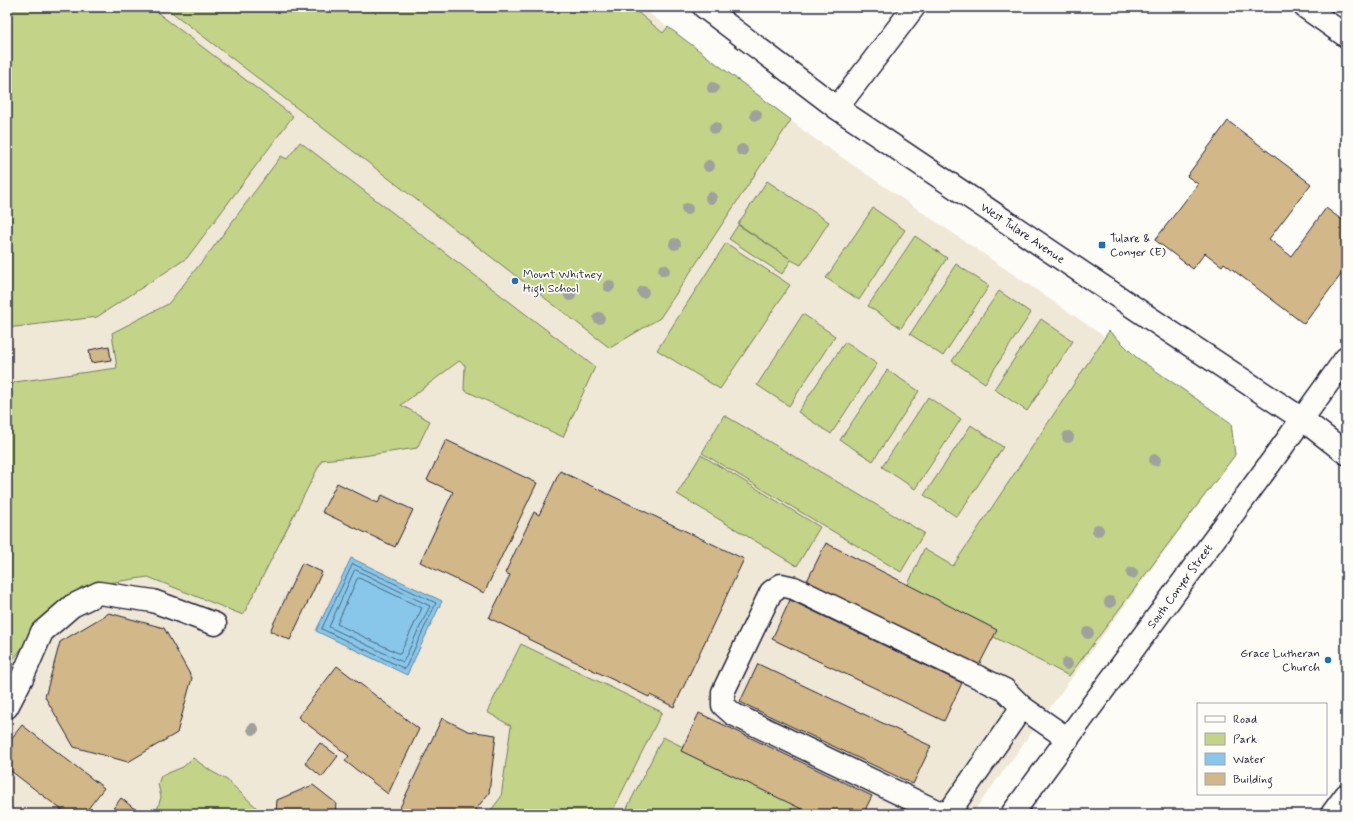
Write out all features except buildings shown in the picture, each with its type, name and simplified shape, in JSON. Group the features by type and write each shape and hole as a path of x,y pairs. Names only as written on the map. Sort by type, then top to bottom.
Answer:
{"street":[{"name":"West Tulare Avenue","path":"704,7 837,108 1172,334 1302,419 1346,453"},
{"path":"837,108 914,7"},
{"path":"1305,7 1346,36"},
{"name":"South Conyer Street","path":"1012,814 1346,358"},
{"path":"1022,707 947,814 934,810 733,714 723,705 723,692 771,592 781,585 794,588 1005,690 1022,707 1068,739"},
{"path":"7,706 22,678 42,632 72,606 99,592 153,601 215,624"},
{"path":"1332,814 1346,795"}],"shaded area":[{"name":"Mount Whitney High School","path":"7,7 641,7 815,139 1231,423 1235,455 972,814 7,814"}],"green space":[{"path":"7,7 150,7 293,116 187,258 97,317 7,328"},
{"path":"165,7 631,7 663,33 668,27 791,120 660,318 610,348"},
{"path":"300,142 595,367 563,437 464,390 465,365 459,361 401,405 430,421 417,448 322,460 243,615 148,577 81,587 38,628 7,667 7,391 15,382 117,368 112,333 168,304 212,249 281,156 287,159"},
{"path":"767,181 829,222 801,265 791,260 782,274 729,239 738,225 789,258 738,224"},
{"path":"873,208 905,230 859,300 826,278"},
{"path":"915,236 947,258 901,328 868,306"},
{"path":"726,243 790,285 720,389 657,350"},
{"path":"956,264 989,286 943,356 910,334"},
{"path":"999,291 1031,313 985,383 952,361"},
{"path":"803,314 835,336 789,406 757,385"},
{"path":"1041,319 1073,341 1027,411 994,389"},
{"path":"1109,331 1136,357 1231,423 1235,455 1069,676 905,591 924,549 953,566"},
{"path":"845,342 877,364 831,434 798,412"},
{"path":"887,370 919,391 873,461 840,440"},
{"path":"928,397 961,419 915,489 882,467"},
{"path":"724,415 924,533 901,572 702,453"},
{"path":"971,425 1003,447 957,517 924,495"},
{"path":"701,455 820,527 797,566 677,494"},
{"path":"521,644 662,712 611,814 488,814 501,797 511,726 487,712"},
{"path":"663,737 818,814 624,814"},
{"path":"193,758 227,780 258,809 261,814 156,814 161,797 158,784 161,776 183,767"}],"water":[{"path":"351,558 442,601 407,675 316,631"}],"place":[{"name":"Tulare & Conyer (E)","path":"1102,245"},
{"name":"Mount Whitney High School","path":"515,281"},
{"name":"Grace Lutheran Church","path":"1328,660"}]}
